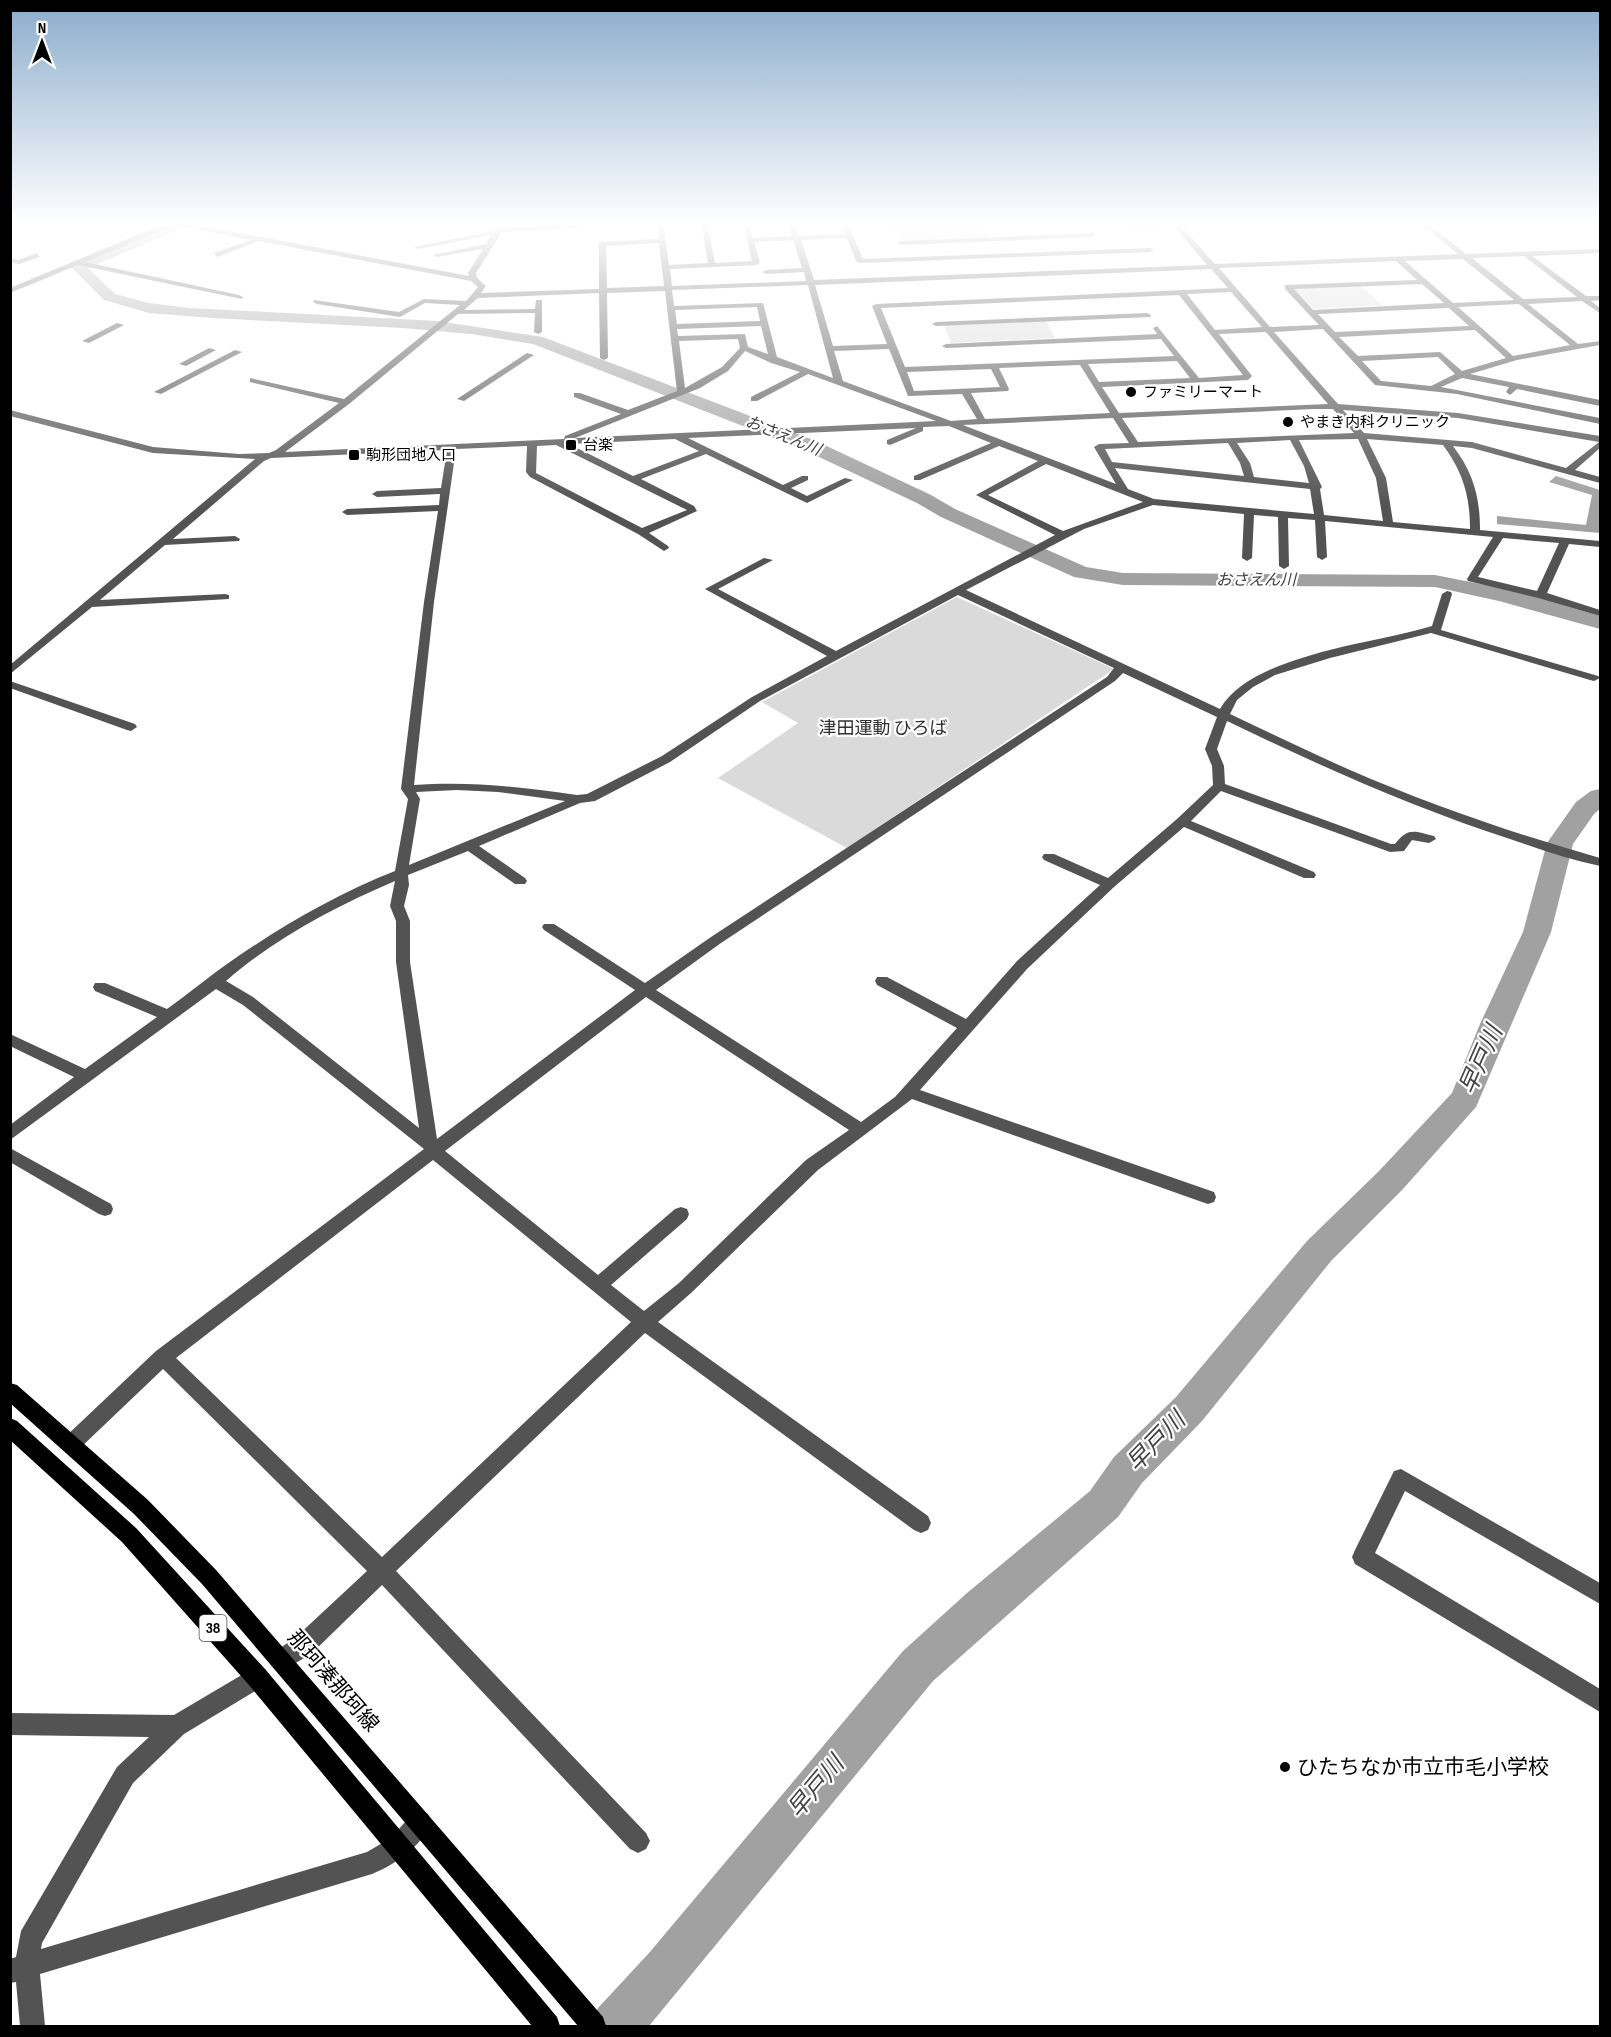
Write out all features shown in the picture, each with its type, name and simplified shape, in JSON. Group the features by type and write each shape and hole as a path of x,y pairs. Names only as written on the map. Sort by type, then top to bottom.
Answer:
{"main road":[{"name":"那珂湊那珂線","path":"10,1391 141,1506 209,1577 587,2018"},
{"name":"38","path":"10,1426 129,1535 257,1677 548,2026"}],"street":[{"path":"10,670 266,457 279,452 346,402 450,317"},
{"path":"538,332 539,317"},
{"path":"603,317 604,358"},
{"path":"672,317 681,392"},
{"path":"763,317 774,361"},
{"path":"820,317 839,383"},
{"path":"880,317 911,394 1005,389 994,366"},
{"path":"933,317 951,357"},
{"path":"936,324 1011,317"},
{"path":"1149,317 1196,380"},
{"path":"1097,385 1245,378 1248,376 1202,317"},
{"path":"1256,317 1361,436 1379,469 1387,498 1388,524"},
{"path":"1316,317 1378,383 1434,387 1600,421"},
{"path":"1463,317 1513,360"},
{"path":"1540,317 1576,346"},
{"path":"673,327 764,323"},
{"path":"86,341 120,325"},
{"path":"1214,332 1325,327"},
{"path":"1333,335 1476,328"},
{"path":"675,339 742,336 744,348"},
{"path":"902,370 951,357 1163,336"},
{"path":"1434,387 1461,375 1513,360 1600,343"},
{"path":"829,349 892,346"},
{"path":"744,348 774,361 1000,442 1152,502 1600,544"},
{"path":"562,442 568,436 681,392 716,375 744,348"},
{"path":"183,364 212,350"},
{"path":"158,392 238,352"},
{"path":"1356,359 1440,354 1461,375 1600,403"},
{"path":"461,399 530,356"},
{"path":"951,357 994,366 1179,357"},
{"path":"1082,362 1135,445"},
{"path":"754,399 806,372"},
{"path":"253,380 346,402"},
{"path":"1491,419 1515,386"},
{"path":"965,391 982,421"},
{"path":"577,394 627,413"},
{"path":"10,413 153,450 213,456 266,457 791,430 1336,406 1400,409 1491,419 1600,439"},
{"path":"890,442 924,427 924,424"},
{"path":"676,436 807,500 848,480"},
{"path":"1123,489 1099,447 1293,437 1361,436 1472,445 1600,480"},
{"path":"1293,437 1311,468 1317,487 1322,557"},
{"path":"1231,441 1245,463 1250,481"},
{"path":"562,442 631,480 691,508 692,511 642,532"},
{"path":"917,478 1000,442"},
{"path":"1445,442 1464,465 1473,488 1476,509 1475,531"},
{"path":"532,444 531,472 533,475 642,532 664,548"},
{"path":"1568,471 1600,444"},
{"path":"431,1148 403,962 403,921 397,906 414,799 407,789 429,602 452,448"},
{"path":"631,480 706,451"},
{"path":"1047,460 981,495 1062,535"},
{"path":"1108,464 1317,487"},
{"path":"784,488 805,478"},
{"path":"377,494 444,491"},
{"path":"407,789 457,786 498,788 577,799 590,798 647,771 716,728 756,699 1038,547 1062,535 1152,502"},
{"path":"347,512 443,508"},
{"path":"1247,558 1249,512"},
{"path":"1283,515 1284,566"},
{"path":"1501,533 1472,579 1541,595 1600,614"},
{"path":"164,542 235,539"},
{"path":"1541,595 1566,540"},
{"path":"768,560 710,589 836,656"},
{"path":"959,591 1223,716 1407,799 1522,840 1600,862"},
{"path":"282,1660 303,1646 644,1322 685,1288 812,1164 861,1130 909,1092 1022,965 1219,786 1218,766 1211,749 1223,716 1233,697 1246,686 1279,669 1412,637 1437,628 1447,594"},
{"path":"92,604 225,597"},
{"path":"1431,630 1594,678"},
{"path":"71,1444 163,1357 431,1148 716,940 1111,680 1122,667"},
{"path":"10,684 131,728"},
{"path":"1219,786 1390,848 1399,848 1409,834 1429,839"},
{"path":"10,1134 84,1075 239,962 304,921 379,882 577,799"},
{"path":"1182,822 1309,875"},
{"path":"469,845 520,881"},
{"path":"1049,857 1109,884"},
{"path":"549,927 861,1130"},
{"path":"882,981 967,1026"},
{"path":"214,982 248,1001 431,1148 526,1228 600,1284 644,1322 921,1522"},
{"path":"100,987 167,1015"},
{"path":"10,1039 84,1075"},
{"path":"909,1092 1208,1197"},
{"path":"10,1154 105,1209"},
{"path":"600,1284 681,1214"},
{"path":"163,1357 382,1571 639,1841"},
{"path":"1600,1594 1401,1478 1362,1557 1600,1701"},
{"path":"32,2026 19,1968 30,1940 125,1775 176,1726 257,1677"},
{"path":"10,1724 176,1726"},
{"path":"19,1968 372,1862 399,1846 420,1822"}],"green space":[{"path":"1046,321 1055,338 951,343 944,325"},
{"name":"津田運動 ひろば","path":"957,597 1114,669 847,848 718,778 798,723 762,702"}],"shaded area":[{"path":"1556,476 1600,490 1600,533 1497,524 1497,516 1586,525 1592,495 1549,482"}],"waterway":[{"name":"おさえん川","path":"288,317 471,329 537,340 809,445 924,499 948,513 1081,573 1123,579 1435,581 1503,595 1600,623"},
{"name":"早戸川","path":"616,2026 666,1970 918,1666 1104,1504 1128,1470 1189,1409 1319,1251 1391,1180 1465,1099 1495,1024 1537,932 1560,843 1585,808 1600,797"}],"place":[{"name":"ファミリーマート","path":"1131,392"},
{"name":"やまき内科クリニック","path":"1288,422"},
{"name":"台楽","path":"571,445"},
{"name":"駒形団地入口","path":"354,455"},
{"name":"ひたちなか市立市毛小学校","path":"1285,1767"}]}
